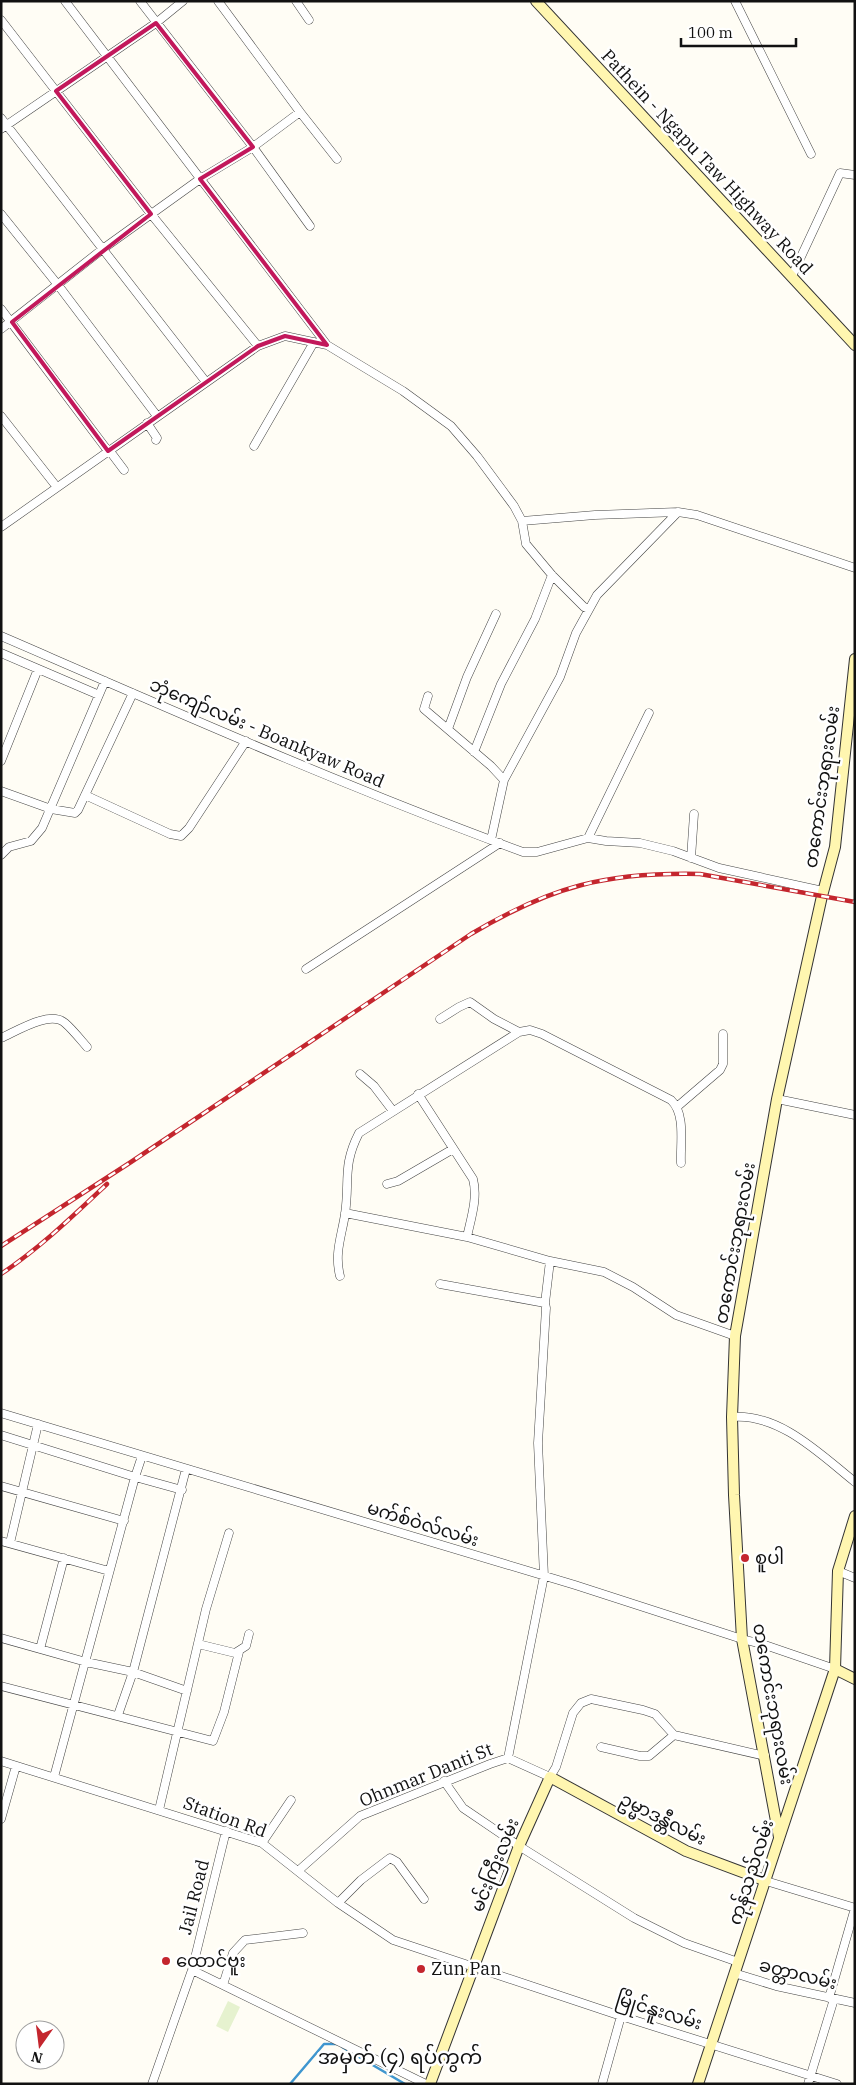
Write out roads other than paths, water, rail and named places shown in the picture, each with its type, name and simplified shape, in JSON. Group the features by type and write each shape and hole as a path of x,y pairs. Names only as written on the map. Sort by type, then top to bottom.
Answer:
{"main road":[{"name":"Pathein - Ngapu Taw Highway Road","path":"536,1 855,346"},
{"name":"တကောင်းဘုရားလမ်း","path":"780,1837 742,1639 734,1495 732,1417 735,1336 777,1099 823,891 835,847 855,658"},
{"name":"ကုန်သည်လမ်း","path":"698,2084 835,1669 838,1571 855,1516"},
{"path":"835,1669 855,1679"},
{"name":"မင်းကြီးလမ်း","path":"428,2084 519,1846 550,1777"},
{"name":"ဥမ္မာဒန္တီလမ်း","path":"550,1777 686,1851 766,1880"}],"street":[{"path":"66,1 327,345"},
{"path":"140,1 253,147 310,226"},
{"path":"4,127 156,23 183,1"},
{"path":"218,1 337,159"},
{"path":"296,1 309,20"},
{"path":"735,1 811,154"},
{"path":"1,20 151,214 258,346"},
{"path":"1,329 104,248 200,179 253,147 300,112"},
{"path":"1,118 4,127 104,248 206,382"},
{"path":"792,276 840,173 855,175"},
{"path":"1,214 58,285 157,416"},
{"path":"1,309 124,470"},
{"path":"3,523 258,346 285,336 327,345 403,391 451,426 478,456 514,506 522,521 526,544 552,575 584,607 589,609"},
{"path":"254,446 314,342"},
{"path":"1,416 56,486"},
{"path":"147,423 157,438 156,440"},
{"path":"522,521 577,516 678,512 733,525 855,568"},
{"path":"491,840 504,780 560,677 576,633 589,609 602,588 678,512"},
{"path":"474,752 501,684 534,619 552,575"},
{"path":"448,729 467,678 496,614"},
{"name":"ဘုံကျော်လမ်း - Boankyaw Road","path":"1,636 246,741 523,852 537,852 588,838"},
{"path":"1,653 99,695"},
{"path":"1,761 38,669"},
{"path":"1,855 9,846 31,841 37,836 51,809 105,681"},
{"path":"1,792 51,809 75,813 133,693"},
{"path":"428,696 424,709 504,780"},
{"path":"649,713 588,838 656,846 746,875 823,891"},
{"path":"85,795 170,834 180,836 189,828 246,741"},
{"path":"691,858 694,814"},
{"path":"306,969 500,843"},
{"path":"440,1019 459,1006 470,1002 494,1019 519,1032"},
{"path":"1,1038 40,1021 52,1018 64,1022 87,1047"},
{"path":"340,1276 337,1258 345,1213 347,1166 352,1147 359,1133 519,1032 530,1030 542,1034 663,1095 678,1106"},
{"path":"678,1106 720,1070 723,1064 723,1034"},
{"path":"360,1074 374,1086 393,1111"},
{"path":"418,1094 473,1180 475,1190 468,1236"},
{"path":"777,1099 855,1115"},
{"path":"678,1106 681,1163"},
{"path":"387,1184 398,1181 453,1148"},
{"path":"345,1213 468,1236 550,1261 604,1272 633,1287 676,1315 735,1336"},
{"path":"508,1758 544,1576 538,1443 545,1303 550,1261"},
{"path":"440,1284 545,1303"},
{"name":"မက်စ်ဝဲလ်လမ်း","path":"1,1413 544,1576 742,1639 765,1644 835,1669"},
{"path":"732,1417 765,1420 802,1440 855,1482"},
{"path":"10,1543 38,1424"},
{"path":"1,1435 134,1477 182,1490"},
{"path":"54,1777 124,1521 134,1477 142,1456"},
{"path":"118,1715 133,1672 186,1469"},
{"path":"1,1486 124,1521"},
{"path":"159,1810 198,1644 229,1533"},
{"path":"1,1540 109,1571"},
{"path":"40,1649 64,1558"},
{"path":"838,1571 855,1578"},
{"path":"198,1644 232,1653 239,1652 246,1646 249,1634"},
{"path":"1,1638 86,1662 133,1672 187,1691"},
{"path":"1,1686 74,1706 118,1715 210,1741 214,1739 224,1712 239,1652"},
{"path":"550,1777 556,1767 573,1713 581,1703 591,1699 655,1714 674,1735 765,1756"},
{"path":"601,1747 640,1756 649,1756 674,1735"},
{"name":"Ohnmar Danti St","path":"298,1871 360,1816 444,1781 508,1758 550,1777"},
{"name":"Station Rd","path":"1,1761 262,1843 338,1904 393,1940 473,1966"},
{"path":"1,1819 16,1766"},
{"path":"444,1781 463,1808 519,1846 634,1918 684,1943 738,1962"},
{"path":"262,1843 291,1800"},
{"name":"Jail Road","path":"152,2084 192,1970 226,1831"},
{"path":"338,1904 361,1880 390,1858 397,1862 424,1899"},
{"path":"766,1880 855,1908 808,2084"},
{"path":"223,1986 233,1952 245,1940 303,1934"},
{"name":"မြိုင်နူးလမ်း","path":"473,1966 621,2016 837,2084"},
{"path":"192,1970 428,2084"},
{"name":"ခတ္တာလမ်း","path":"734,1973 776,1986 855,2003"},
{"path":"602,2084 621,2016"}],"waterway":[{"path":"290,2084 324,2044 338,2044"},
{"path":"342,2047 405,2084"}],"railway":[{"path":"1,1246 131,1162 471,934 528,904 554,893 608,879 666,874 700,874 855,902"},
{"path":"1,1274 43,1243 107,1184"}],"place":[{"name":"စူပါ","path":"745,1558"},
{"name":"ထောင်ဗူး","path":"166,1961"},
{"name":"Zun Pan","path":"421,1969"}],"district":[{"name":"အမှတ် (၄) ရပ်ကွက်","path":"400,2057"}]}
